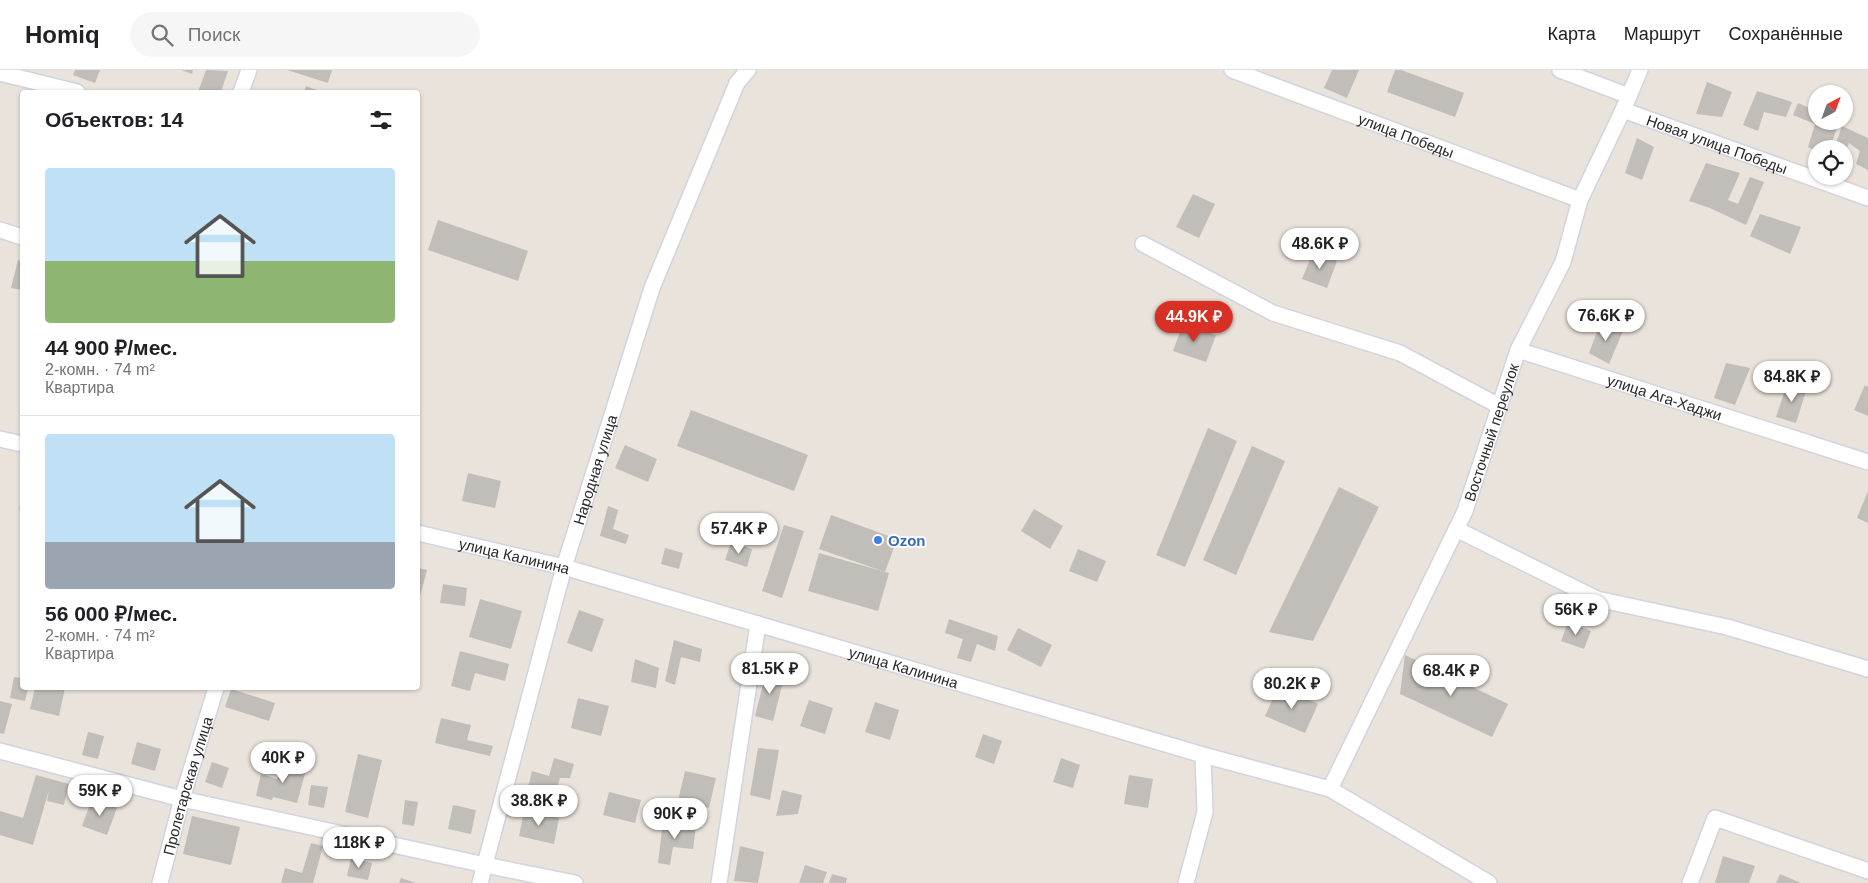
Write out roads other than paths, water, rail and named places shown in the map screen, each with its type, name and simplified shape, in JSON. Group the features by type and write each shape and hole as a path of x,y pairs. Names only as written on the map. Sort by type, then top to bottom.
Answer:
{"street":[{"path":"242,90 249,70"},
{"name":"Народная улица","path":"480,883 564,568 652,288 737,83 748,70"},
{"name":"улица Победы","path":"1232,70 1580,200"},
{"path":"1560,70 1629,96"},
{"name":"Восточный переулок","path":"1330,789 1465,511 1518,350 1563,262 1580,200 1640,70"},
{"path":"0,73 69,90"},
{"name":"Новая улица Победы","path":"1623,110 1868,198"},
{"path":"0,230 20,236"},
{"path":"1143,244 1273,313 1400,353 1499,406"},
{"name":"улица Ага-Хаджи","path":"1518,350 1868,462"},
{"path":"0,439 20,444"},
{"path":"1456,529 1598,599 1727,627 1868,669"},
{"name":"улица Калинина","path":"420,533 564,568 1204,755 1330,789 1489,883"},
{"path":"719,883 758,624"},
{"name":"Пролетарская улица","path":"160,883 182,799 215,690"},
{"path":"0,751 182,799 575,883"},
{"path":"1186,883 1205,812 1204,755"},
{"path":"1690,883 1715,818 1868,871"}],"place":[{"name":"Ozon","path":"878,540"}]}
